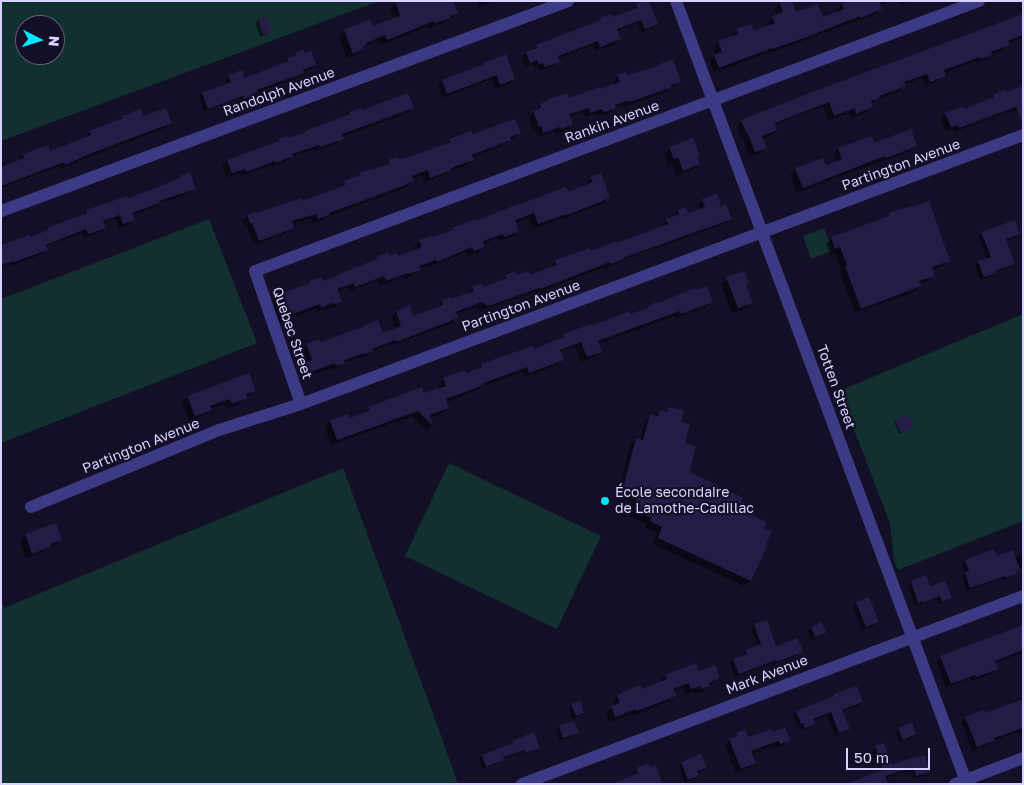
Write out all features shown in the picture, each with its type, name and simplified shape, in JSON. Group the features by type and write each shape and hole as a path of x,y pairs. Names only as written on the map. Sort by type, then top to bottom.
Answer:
{"street":[{"name":"Randolph Avenue","path":"1,211 568,1"},
{"name":"Totten Street","path":"676,1 913,637 963,782"},
{"name":"Rankin Avenue","path":"255,271 979,1"},
{"name":"Partington Avenue","path":"31,507 219,430 301,404 1023,135"},
{"name":"Quebec Street","path":"255,271 301,404"},
{"name":"Mark Avenue","path":"522,784 1023,596"},
{"path":"963,782 1023,758"}],"green space":[{"path":"1,1 379,1 1,141"},
{"path":"209,219 257,343 1,443 1,299"},
{"path":"824,228 832,251 811,259 803,236"},
{"path":"1023,314 1023,521 898,570 894,561 890,523 839,391"},
{"path":"449,463 601,536 557,629 405,556"},
{"path":"343,468 458,784 1,784 1,599 4,608"}],"building":[{"path":"395,1 453,1 458,13 450,16 451,18 434,23 434,21 387,40 385,35 366,43 363,46 364,49 353,54 344,30 370,19 373,26 400,16"},
{"path":"649,1 658,24 645,29 641,20 617,29 621,39 600,47 598,41 558,56 560,62 545,67 543,63 539,64 537,60 530,63 526,52 537,48 536,45 601,20 600,18 611,14 613,17 637,8 636,4"},
{"path":"779,1 792,1 796,12 818,4 823,17 844,9 842,4 849,1 879,1 882,9 719,68 714,55 722,52 718,41 738,34 736,29 751,24 754,31 775,23 772,16 783,12"},
{"path":"1023,14 1023,35 1008,41 1010,45 991,52 992,55 981,59 980,57 944,70 946,76 930,82 927,74 904,82 906,86 879,96 880,98 871,101 873,107 856,114 855,108 834,116 829,102 775,123 777,130 762,136 767,148 755,152 741,120"},
{"path":"266,16 272,32 264,35 258,19"},
{"path":"303,49 305,53 311,50 316,65 303,70 304,73 257,90 252,94 253,96 244,99 243,96 208,109 202,93 231,82 228,75 242,70 245,78 288,61 287,58 296,55 295,53"},
{"path":"506,54 515,79 500,85 497,75 447,94 442,80"},
{"path":"673,59 681,82 671,85 672,87 630,102 627,101 615,105 616,108 605,112 601,109 591,113 589,108 569,114 573,125 561,129 560,127 543,133 541,126 539,127 533,111 541,108 540,104 549,99 568,93 569,98 599,87 600,89 620,82 617,75 626,72 627,75 656,67"},
{"path":"1023,86 1023,122 1016,107 959,128 958,125 951,127 945,113 963,106 964,109 994,97 993,94 1006,89 1007,92"},
{"path":"408,93 414,108 342,134 344,139 292,154 293,156 276,163 275,161 246,172 245,169 232,173 227,160 279,141 279,139 288,135 289,138 306,132 350,114 349,112 361,108 362,110"},
{"path":"166,108 172,123 65,165 64,162 1,186 1,167 24,158 23,154 48,145 50,151 91,135 89,131 123,118 122,116 140,109 143,116"},
{"path":"515,119 521,133 510,137 511,140 472,155 474,160 453,167 451,170 430,178 428,170 412,176 414,181 406,185 329,213 329,215 318,219 316,214 292,221 294,228 259,241 252,223 250,223 247,215 301,198 302,201 345,185 344,181 360,175 359,173 388,164 390,159 395,157 400,159 411,156 451,142 450,139 471,131 473,134"},
{"path":"911,129 917,146 886,158 885,156 803,188 795,168 823,158 826,165 842,159 838,148 872,136 874,143"},
{"path":"693,138 700,155 697,156 700,164 683,171 678,157 674,159 669,147"},
{"path":"190,172 196,189 159,201 160,203 132,213 135,220 123,224 120,215 103,221 106,228 88,234 86,229 46,245 48,250 1,265 1,245 29,235 30,237 48,230 47,228 87,213 86,210 145,192"},
{"path":"601,173 610,198 538,224 534,213 515,220 519,231 504,237 503,234 483,241 485,247 474,251 472,247 437,262 436,260 419,266 421,270 386,281 384,276 355,287 354,283 337,289 342,302 333,303 321,308 320,304 285,317 277,295 310,283 309,281 322,277 323,281 340,275 377,259 376,257 388,252 389,256 397,253 398,256 422,247 419,240 453,230 452,228 475,219 476,221 566,187 568,192 593,182 590,177"},
{"path":"717,194 721,206 726,204 732,219 540,289 488,306 481,302 456,312 458,318 396,342 395,340 372,349 373,351 365,354 344,360 345,363 336,366 335,363 307,374 303,363 312,360 306,344 320,339 321,342 378,320 383,333 401,326 396,311 410,305 413,316 443,305 442,300 474,291 472,286 483,283 484,287 507,278 506,275 515,271 517,275 528,271 530,275 557,265 555,260 590,248 591,251 617,241 617,243 668,224 666,219 679,214 678,210 686,207 688,213 705,207 702,199"},
{"path":"929,201 950,261 932,267 935,276 919,281 921,286 861,309 840,247 835,249 831,237 889,216 889,213"},
{"path":"1015,220 1020,234 1006,239 1015,264 984,277 978,261 991,257 981,232"},
{"path":"744,271 749,284 746,285 753,303 738,308 726,277"},
{"path":"707,286 713,302 681,314 680,311 598,341 602,352 587,357 581,342 560,350 564,360 529,373 527,367 446,399 449,408 430,415 433,426 418,411 337,440 330,421 348,414 350,418 370,410 368,407 422,387 424,393 446,386 443,378 464,370 466,373 482,367 481,364 533,346 534,349 564,337 563,334 591,324 592,326 629,311 630,314 648,308 647,306 657,302 695,288 696,290"},
{"path":"249,373 256,391 246,394 248,398 232,404 230,399 210,406 212,410 195,416 187,396"},
{"path":"668,407 684,410 681,422 690,424 685,443 696,446 690,472 743,498 739,509 767,522 764,528 772,531 751,581 658,538 662,527 650,521 651,518 634,510 637,496 622,492 636,438 643,440 650,414 658,416 660,410 667,412"},
{"path":"908,414 914,427 901,433 895,420"},
{"path":"56,523 62,540 32,554 25,534"},
{"path":"994,549 997,556 1013,550 1020,570 1016,571 1017,574 1006,578 1005,576 970,588 965,572 969,571 965,560"},
{"path":"926,575 930,586 945,581 952,598 942,602 940,596 923,603 923,601 918,603 911,581"},
{"path":"869,597 879,622 866,627 856,602"},
{"path":"767,620 776,646 798,638 803,652 739,674 733,659 747,654 745,650 761,644 754,624"},
{"path":"822,622 826,633 815,637 811,627"},
{"path":"1023,625 1023,650 995,661 998,669 951,684 940,656"},
{"path":"696,663 698,671 715,665 720,678 709,683 710,686 701,689 700,686 691,689 689,683 673,689 676,696 615,717 611,706 620,703 617,695 640,685 642,689 667,679 665,675"},
{"path":"857,686 863,702 842,710 850,729 839,733 831,712 813,719 815,724 805,728 803,723 801,724 796,711 834,696 833,694"},
{"path":"1023,699 1023,728 994,738 995,740 977,747 965,717 984,710 985,713"},
{"path":"580,701 584,713 576,716 571,704"},
{"path":"574,721 579,733 563,738 559,726"},
{"path":"912,722 916,734 903,740 898,728"},
{"path":"785,727 790,741 780,744 779,741 751,751 756,763 741,769 729,739 737,736 736,733 745,730 748,737 772,729 773,732"},
{"path":"534,732 540,748 525,753 524,750 503,757 504,760 486,767 482,755 513,743 512,741"},
{"path":"884,743 892,765 925,755 930,772 916,776 914,769 910,771 909,768 886,776 884,772 888,784 848,784 883,770 875,746"},
{"path":"701,754 707,768 697,771 699,776 688,780 681,762"},
{"path":"648,763 650,767 656,765 662,784 612,784 638,773 636,768"}],"place":[{"name":"École secondaire de Lamothe-Cadillac","path":"605,501"}]}
